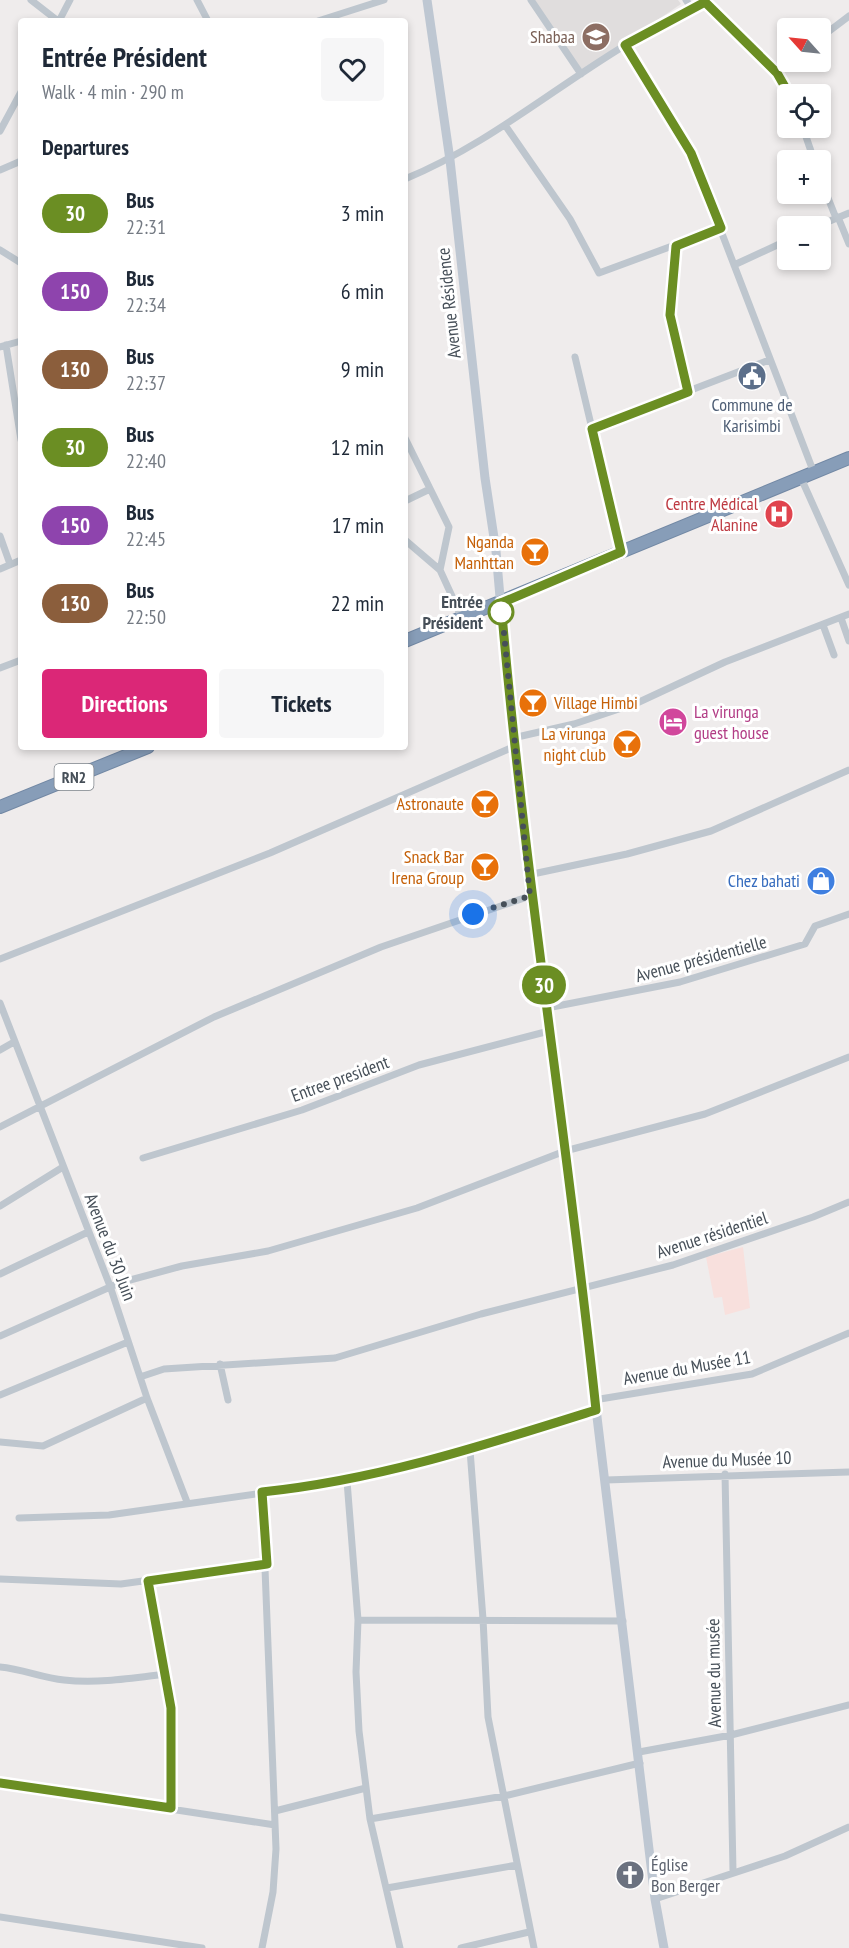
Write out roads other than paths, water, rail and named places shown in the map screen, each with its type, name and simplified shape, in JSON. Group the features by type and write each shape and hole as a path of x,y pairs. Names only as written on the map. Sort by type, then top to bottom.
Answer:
{"highway":[{"path":"408,640 849,458"},
{"name":"RN2","path":"0,807 141,750"}],"street":[{"path":"31,0 55,18"},
{"path":"61,18 70,0"},
{"path":"196,0 206,18"},
{"path":"327,18 384,0"},
{"name":"Avenue Résidence","path":"427,0 450,160 501,603 530,896 566,1151 655,1899 664,1948"},
{"path":"531,0 581,74"},
{"path":"686,0 693,10"},
{"path":"408,178 450,160 625,45 707,1 777,73 783,84"},
{"path":"831,30 849,16"},
{"path":"625,45 691,153 814,473"},
{"path":"0,131 18,98"},
{"path":"505,125 564,210 599,273 721,228"},
{"path":"0,170 18,162"},
{"path":"831,204 849,244"},
{"path":"831,221 849,213"},
{"path":"734,265 777,245"},
{"path":"676,246 670,315 688,392"},
{"path":"0,249 18,261"},
{"path":"18,342 3,346 18,424"},
{"path":"575,357 621,552"},
{"path":"592,429 769,360"},
{"path":"408,444 449,527 440,570"},
{"path":"801,478 849,585"},
{"path":"408,500 430,489"},
{"path":"0,536 10,564"},
{"path":"408,543 440,570 462,618"},
{"path":"0,568 18,561"},
{"path":"0,959 270,853 513,742 637,703 725,662 849,614"},
{"path":"841,618 849,641"},
{"path":"823,625 834,655"},
{"path":"0,668 18,661"},
{"path":"528,875 627,854 711,831 849,770"},
{"path":"0,1127 214,1017 381,947 530,896"},
{"name":"Avenue présidentielle","path":"547,1008 680,982 775,954 805,944 815,926 849,914"},
{"name":"Avenue du 30 Juin","path":"0,1003 111,1286 147,1398 187,1502"},
{"name":"Entree president","path":"143,1158 302,1110 419,1065 549,1031"},
{"path":"0,1050 14,1042"},
{"path":"0,1336 111,1286 182,1266 268,1251 417,1208 566,1151 705,1114 777,1083 849,1057"},
{"path":"0,1206 63,1167"},
{"name":"Avenue résidentiel","path":"140,1377 164,1369 184,1370 220,1364 335,1358 581,1287 673,1265 813,1217 849,1202"},
{"path":"0,1274 88,1232"},
{"name":"Avenue du Musée 11","path":"594,1400 752,1374 849,1333"},
{"path":"0,1395 128,1342"},
{"path":"220,1364 228,1400"},
{"path":"0,1442 43,1446 147,1398"},
{"path":"19,1518 97,1516 347,1481 470,1450 596,1410"},
{"path":"470,1450 488,1717 534,1948"},
{"name":"Avenue du Musée 10","path":"606,1480 725,1474 849,1472"},
{"name":"Avenue du musée","path":"725,1474 733,1871"},
{"path":"347,1481 358,1620 356,1682 366,1788 370,1819 400,1948"},
{"path":"262,1492 267,1564 276,1871 262,1948"},
{"path":"0,1579 92,1585 148,1581 267,1564"},
{"path":"148,1581 166,1674 172,1743 171,1808"},
{"path":"358,1620 483,1619 623,1622"},
{"path":"0,1667 20,1668 56,1679 77,1681 166,1674"},
{"path":"639,1752 731,1735 849,1705"},
{"path":"370,1819 504,1796 640,1763"},
{"path":"0,1783 275,1824"},
{"path":"275,1811 366,1788"},
{"path":"655,1899 733,1871 785,1856 849,1827"},
{"path":"387,1888 518,1865"},
{"path":"0,1917 202,1948"},
{"path":"461,1948 529,1932"}],"place":[{"name":"Shabaa","path":"596,37"},
{"name":"Commune de Karisimbi","path":"752,376"},
{"name":"Centre Médical Alanine","path":"779,514"},
{"name":"Nganda Manhttan","path":"535,552"},
{"name":"Entrée Président","path":"501,612"},
{"name":"Village Himbi","path":"533,703"},
{"name":"La virunga guest house","path":"673,722"},
{"name":"La virunga night club","path":"627,744"},
{"name":"Astronaute","path":"485,804"},
{"name":"Snack Bar Irena Group","path":"485,867"},
{"name":"Chez bahati","path":"821,881"},
{"name":"Église Bon Berger","path":"630,1875"}]}
